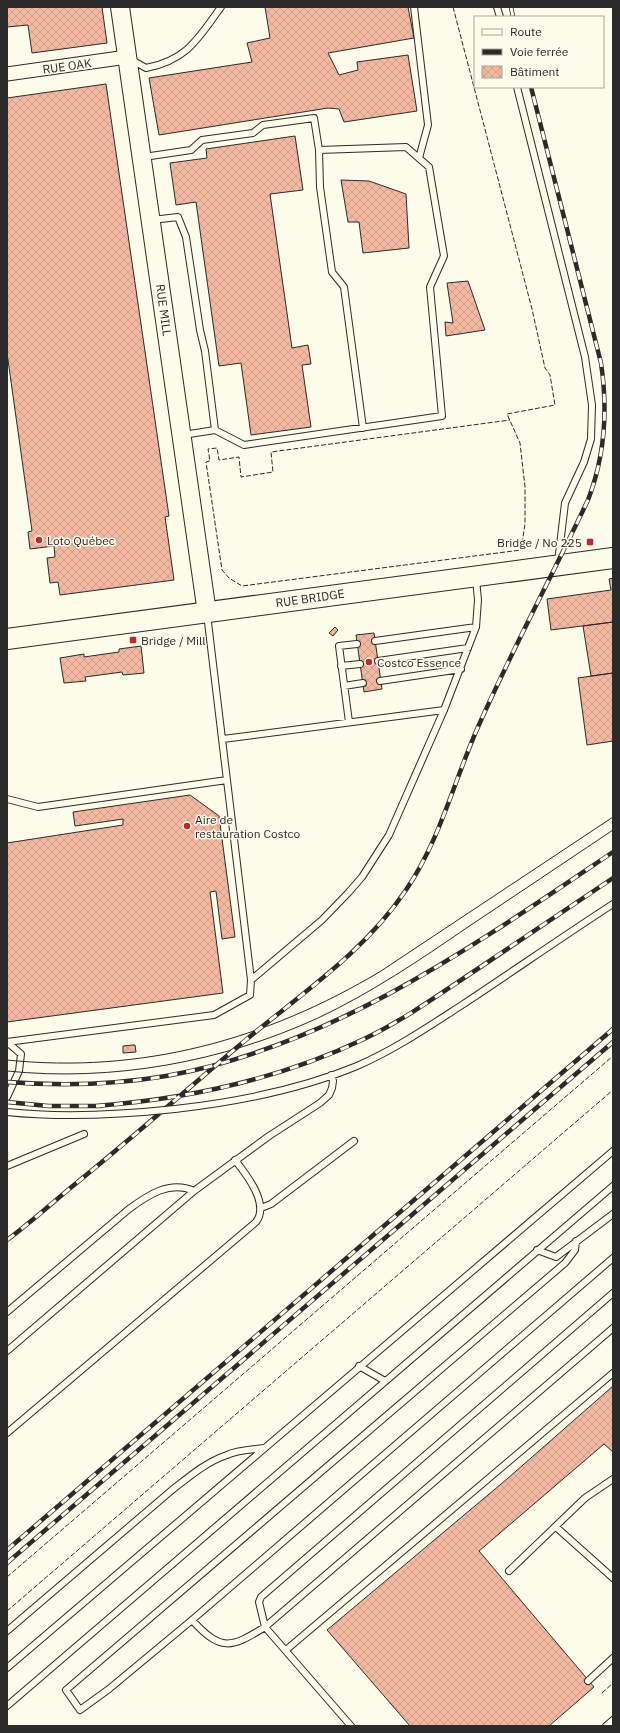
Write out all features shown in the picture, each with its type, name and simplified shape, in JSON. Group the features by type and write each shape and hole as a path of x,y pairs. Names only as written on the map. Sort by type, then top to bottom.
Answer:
{"main road":[{"name":"RUE BRIDGE","path":"7,639 613,558"}],"street":[{"name":"RUE MILL","path":"120,7 207,613"},
{"name":"RUE OAK","path":"7,74 128,58"}],"lane":[{"path":"128,58 146,68 166,62 193,45 221,7"},
{"path":"414,7 428,125 419,158"},
{"path":"517,88 585,357 592,405 591,439 584,462 565,503 557,565"},
{"path":"142,157 191,150 202,140 253,133 262,125 314,118 319,150 320,187 332,272 344,287 363,428"},
{"path":"182,435 215,430 244,445 442,416 430,287 444,256 429,167 406,147 319,150"},
{"path":"151,221 178,217 186,237 200,330 205,351 215,430"},
{"path":"251,980 322,920 362,878 389,835 444,710 476,627 478,600 476,576"},
{"path":"7,1097 20,1071 21,1054 7,1042 214,1015 250,995 251,980 207,613"},
{"path":"375,641 476,627"},
{"path":"349,722 339,646 357,644"},
{"path":"378,661 468,648"},
{"path":"341,666 360,664"},
{"path":"380,681 461,669"},
{"path":"344,686 363,683"},
{"path":"222,739 444,710"},
{"path":"7,799 38,807 227,780"},
{"path":"7,1112 39,1115 85,1115 174,1109 224,1103 259,1096 331,1075 372,1059 415,1035 613,904"},
{"path":"7,1351 194,1191 235,1160 320,1103 329,1095 332,1088 333,1081 331,1075"},
{"path":"7,1166 84,1134"},
{"path":"261,1208 271,1204 354,1142"},
{"path":"7,1668 359,1366 613,1151"},
{"path":"7,1433 256,1222 261,1208 256,1192 235,1160"},
{"path":"7,1706 613,1186"},
{"path":"7,1312 146,1196 170,1187 181,1187 194,1191"},
{"path":"538,1250 556,1257 613,1214"},
{"path":"576,1241 575,1250 565,1263 66,1690 80,1710 109,1689 192,1620 613,1258"},
{"path":"351,1726 331,1705 265,1627 259,1602 261,1597 613,1293"},
{"path":"192,1620 204,1633 220,1642 231,1644 242,1641 265,1627 613,1328"},
{"path":"359,1366 385,1381"},
{"path":"286,1650 613,1373"},
{"path":"7,1631 172,1490 198,1470 227,1455 264,1448"},
{"path":"509,1571 556,1527 584,1498 613,1479"},
{"path":"556,1527 613,1578"},
{"path":"588,1681 613,1658"},
{"path":"606,1726 613,1720"}],"building":[{"path":"7,7 102,7 107,43 32,53 28,25 7,27"},
{"path":"265,7 408,7 414,38 328,53 339,75 358,70 357,62 408,55 417,111 344,122 339,109 328,108 159,135 149,78 252,62 247,43 270,38"},
{"path":"106,84 169,516 165,517 174,580 60,595 58,582 50,583 47,558 55,557 54,546 30,549 28,532 32,531 7,353 7,98"},
{"path":"295,136 303,190 270,194 292,348 308,345 311,364 302,365 311,427 251,435 241,363 219,366 196,202 176,205 170,163 207,158 206,149"},
{"path":"341,180 369,181 406,194 409,248 363,253 359,222 348,222"},
{"path":"468,281 485,330 446,336 445,322 453,323 447,283"},
{"path":"613,578 613,622 551,630 547,599 611,590 609,579"},
{"path":"613,622 613,673 591,676 583,626"},
{"path":"335,627 338,630 333,636 329,633"},
{"name":"Costco Essence","path":"374,633 382,689 364,692 356,635"},
{"path":"141,646 144,673 123,675 122,672 85,677 86,681 64,683 60,658 84,654 84,657 119,652 119,649"},
{"path":"613,673 613,741 587,745 578,678"},
{"path":"190,795 219,816 235,937 222,939 216,891 210,892 223,993 7,1022 7,843 123,825 123,819 75,826 73,812"},
{"path":"135,1045 136,1052 123,1053 123,1046"},
{"path":"613,1386 613,1452 604,1444 479,1551 594,1687 549,1726 410,1726 327,1630 507,1479"}],"tram line":[{"path":"7,1060 57,1063 106,1062 154,1056 201,1047 247,1033 293,1016 337,995 381,971 613,817"},
{"path":"7,1071 47,1074 87,1074 127,1071 205,1057 244,1046 281,1033 318,1018 395,976 613,830"}],"railway":[{"path":"511,7 513,16"},
{"path":"7,1240 33,1220 241,1044 329,973 350,954 389,913 418,871 428,851 446,810 469,747 491,698 588,500 598,467 604,433 604,398 601,363 531,88"},
{"path":"7,1082 87,1084 146,1079 227,1062 287,1041 344,1016 400,988 455,956 613,852"},
{"path":"96,1106 165,1098 233,1085 300,1065 364,1039 410,1014 613,878"},
{"path":"7,1550 613,1029"},
{"path":"7,1563 613,1042"},
{"path":"7,1102 48,1106 101,1106"}],"fence":[{"path":"453,7 474,87"},
{"path":"474,88 532,309 545,368 550,375 555,405 507,414 510,420"},
{"path":"510,420 520,443 525,487 525,524 521,550 242,586 229,578 222,570 206,462 210,461 208,449 217,448 219,460 239,457 241,477 273,472 271,452 510,420"},
{"path":"7,1577 613,1056"},
{"path":"7,1611 613,1090"},
{"path":"602,1693 613,1683"}],"place":[{"name":"Loto Québec","path":"39,540"},
{"name":"Bridge / No 225","path":"590,542"},
{"name":"Bridge / Mill","path":"133,640"},
{"name":"Costco Essence","path":"369,662"},
{"name":"Aire de restauration Costco","path":"187,826"}]}
